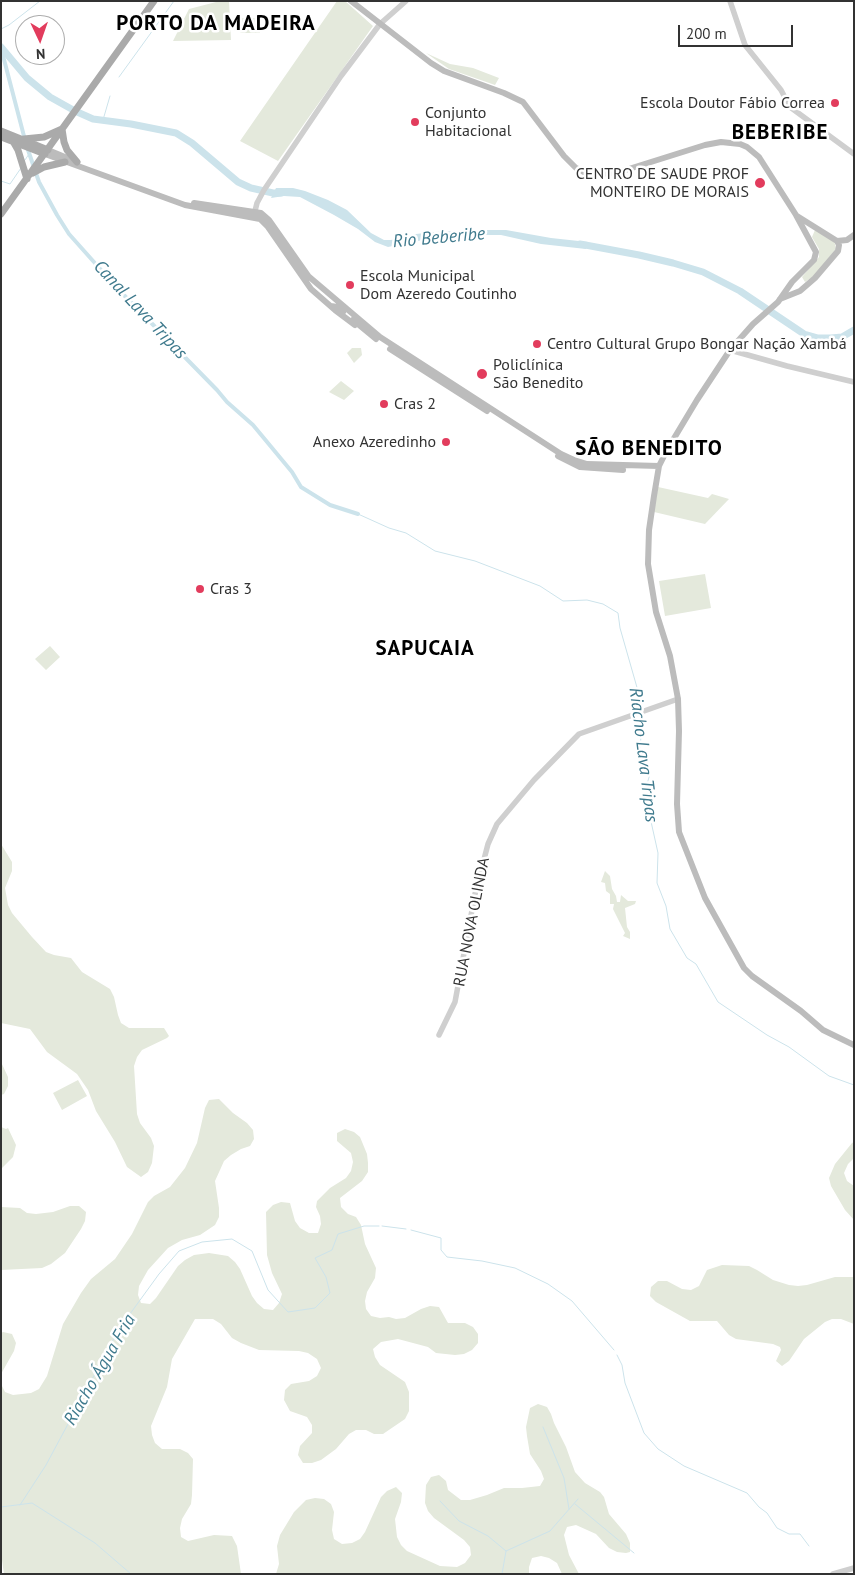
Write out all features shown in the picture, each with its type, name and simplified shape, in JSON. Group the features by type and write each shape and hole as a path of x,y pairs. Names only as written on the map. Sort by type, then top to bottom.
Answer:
{"main road":[{"path":"1,214 36,169 62,129 154,1"},
{"path":"351,1 444,71 504,93 522,102 564,156 576,168 584,172 593,174 616,173 722,142 740,144 759,157 796,215 816,252 814,260 792,282 780,300"},
{"path":"24,142 44,137 62,129"},
{"path":"62,129 67,150 77,162"},
{"path":"2,133 66,162 185,206 254,214 262,213 269,220 307,275 380,337 401,352 574,460 587,464 659,468"},
{"path":"24,142 20,155 28,177"},
{"path":"46,152 187,202 254,214 264,222 311,289 350,323 359,326 432,377 574,466 596,469 659,468"},
{"path":"36,169 66,162"},
{"path":"796,215 837,241 839,245 838,251 815,278 800,291 780,300 772,306 730,350 675,435 659,468 650,520 648,564 656,612 672,662 678,699 678,826 680,838 708,904 744,968 752,976 801,1011 823,1030 854,1045"},
{"path":"805,233 808,227 815,226"},
{"path":"837,241 846,240 854,235"},
{"path":"792,282 792,288 800,291"}],"street":[{"path":"254,214 264,190 310,122 380,24 406,1"},
{"path":"730,1 745,45 781,90 790,107 854,154"},
{"path":"730,350 854,382"},
{"name":"RUA NOVA OLINDA","path":"439,1035 450,1016 455,1002 474,894 488,844 497,824 529,786 574,738 590,729 678,699"},
{"path":"833,1574 854,1568"}],"shaded area":[{"path":"220,1 229,1 231,40 173,41 189,9"},
{"path":"337,1 345,1 373,26 278,161 240,141"},
{"path":"234,18 259,18 260,33 242,33 234,30"},
{"path":"426,53 450,64 473,68 499,78 495,85 449,69"},
{"path":"815,230 834,240 836,249 814,276 805,282 802,277 819,257 819,249 812,237"},
{"path":"352,348 361,348 362,355 354,363 347,353"},
{"path":"341,381 354,391 344,400 329,392"},
{"path":"658,487 708,498 712,494 729,499 705,524 654,512"},
{"path":"705,574 711,608 665,616 659,581"},
{"path":"50,646 60,657 46,670 35,659"},
{"path":"1,844 12,862 12,871 5,888 8,905 12,913 32,937 46,952 71,958 82,972 110,989 121,1023 129,1028 164,1028 169,1036 142,1050 134,1066 137,1114 140,1123 151,1138 154,1146 152,1163 148,1172 141,1177 127,1167 115,1142 96,1111 88,1090 77,1074 47,1052 30,1029 1,1023"},
{"path":"605,871 610,876 617,902 620,902 621,895 628,901 636,901 635,904 625,908 630,939 623,936 625,933 613,909 614,904 610,904 610,894 606,891 605,883 601,882"},
{"path":"1,1062 8,1077 8,1086 4,1094 1,1095"},
{"path":"78,1080 87,1096 62,1110 53,1093"},
{"path":"219,1099 233,1113 247,1123 253,1130 254,1139 250,1146 241,1149 224,1161 215,1181 219,1217 215,1225 200,1235 182,1240 168,1248 148,1270 139,1286 138,1295 141,1303 150,1304 178,1266 185,1260 194,1255 209,1253 228,1256 235,1262 257,1303 264,1309 273,1310 279,1303 282,1294 272,1273 267,1255 266,1212 273,1205 281,1202 290,1203 295,1221 300,1228 309,1233 318,1233 321,1224 316,1207 317,1201 330,1188 346,1178 351,1171 353,1162 351,1153 337,1141 337,1133 345,1129 354,1132 360,1137 367,1154 368,1172 362,1181 340,1198 341,1207 348,1214 356,1217 361,1225 365,1244 376,1268 375,1278 367,1292 366,1309 371,1316 396,1319 405,1318 430,1306 439,1307 448,1323 465,1323 473,1327 478,1334 478,1343 472,1350 464,1354 455,1355 436,1353 428,1347 398,1339 381,1342 373,1349 375,1357 380,1365 405,1382 409,1392 409,1411 405,1419 383,1434 356,1430 349,1434 336,1449 321,1460 303,1463 298,1455 300,1446 312,1433 312,1425 307,1417 290,1411 284,1400 285,1390 291,1384 309,1381 317,1376 321,1368 317,1359 308,1353 299,1351 259,1350 232,1338 221,1324 213,1319 195,1319 172,1359 167,1387 151,1426 152,1435 155,1443 162,1449 180,1449 188,1453 193,1459 191,1504 182,1519 181,1537 188,1541 214,1535 232,1536 237,1546 241,1574 4,1574 1,1553 1,1384 5,1392 13,1395 31,1393 39,1389 47,1376 63,1324 81,1293 91,1279 115,1259 132,1234 148,1202 154,1196 170,1187 185,1168 197,1143 205,1108 209,1100"},
{"path":"1,1127 8,1128 16,1145 13,1157 1,1169"},
{"path":"854,1142 854,1158 848,1164 844,1173 847,1181 854,1186 854,1220 845,1210 831,1186 829,1178 835,1164"},
{"path":"70,1206 79,1206 86,1212 85,1221 81,1229 65,1253 51,1264 42,1268 1,1270 1,1207 20,1208 27,1213 36,1214 53,1212"},
{"path":"722,1265 749,1266 773,1280 798,1286 835,1277 854,1277 854,1324 841,1319 832,1319 825,1322 804,1339 789,1361 782,1366 776,1361 781,1350 780,1347 773,1344 736,1339 729,1335 717,1321 690,1321 656,1302 650,1296 651,1287 658,1281 667,1281 682,1289 691,1290 699,1286 707,1270"},
{"path":"1,1333 12,1334 16,1343 14,1351 1,1374"},
{"path":"538,1404 547,1407 551,1414 575,1472 585,1483 600,1492 604,1497 609,1514 626,1534 630,1543 630,1552 617,1552 609,1548 596,1534 576,1525 567,1527 564,1535 569,1555 579,1574 562,1574 557,1563 541,1556 532,1558 529,1574 276,1574 279,1564 277,1546 280,1535 294,1512 306,1500 324,1499 331,1504 334,1512 332,1530 334,1539 342,1544 352,1543 360,1539 365,1532 381,1497 387,1491 396,1487 402,1493 395,1519 397,1537 401,1545 407,1551 440,1566 457,1567 465,1563 471,1555 470,1547 428,1511 425,1503 426,1485 431,1477 439,1475 446,1481 448,1490 461,1500 470,1500 504,1488 540,1486 544,1479 530,1454 526,1427 530,1408"}],"water":[{"path":"276,188 293,188 328,200 347,210 371,233 384,240 434,232 506,230 588,242 586,249 541,244 501,235 476,235 433,238 388,247 375,242 358,229 300,197 284,196 271,198"}],"waterway":[{"path":"1,29 40,1"},
{"path":"119,77 174,1"},
{"name":"Rio Beberibe","path":"1,47 27,78 50,97 75,111 93,119 176,133 192,143 238,182 251,188 281,193"},
{"name":"Canal Lava Tripas","path":"1,48 25,140"},
{"path":"103,120 110,96"},
{"name":"Canal Lava Tripas","path":"27,147 39,182 69,234 118,289 227,402 253,425 292,472 301,487 330,505 358,514"},
{"name":"Canal Lava Tripas","path":"25,160 29,154"},
{"path":"1,181 10,184 21,168"},
{"name":"Rio Beberibe","path":"580,244 639,255 703,272 740,291 804,334 818,338 831,338 842,337 854,330"},
{"name":"Riacho Lava Tripas","path":"358,514 389,528 406,533 435,551 475,561 540,586 563,601 587,600 603,604 618,613 620,628 638,691 641,711"},
{"name":"Riacho Lava Tripas","path":"642,714 640,754 642,761 648,765 650,774 647,784 651,789 650,817 658,853 657,883 666,906 670,929 687,958 696,964 718,1002 767,1035 789,1047 829,1076 854,1085"},
{"name":"Riacho Água Fria","path":"20,1505 46,1465 119,1329 159,1274 179,1251 202,1242 232,1239 252,1251 268,1290 288,1312 315,1308 330,1293 326,1277 315,1258 332,1250 338,1234 364,1226 379,1226"},
{"name":"Riacho Água Fria","path":"382,1226 406,1229"},
{"name":"Riacho Água Fria","path":"411,1230 441,1238 441,1250 447,1257 482,1261 515,1268 548,1284 572,1301 614,1350"},
{"name":"Riacho Água Fria","path":"617,1355 622,1365 625,1383 644,1433 658,1449 684,1466 747,1493 767,1513 777,1528 789,1534 800,1534 809,1546"},
{"path":"543,1427 564,1478 569,1509"},
{"path":"502,1574 506,1551 550,1531 578,1499"},
{"path":"440,1501 459,1521 488,1536 506,1551"},
{"name":"Riacho Água Fria","path":"1,1507 32,1503 95,1543 131,1574"},
{"path":"575,1504 634,1553"}],"place":[{"name":"Escola Doutor Fábio Correa","path":"835,103"},
{"name":"Conjunto Habitacional","path":"415,122"},
{"name":"CENTRO DE SAUDE PROF MONTEIRO DE MORAIS","path":"760,183"},
{"name":"Escola Municipal Dom Azeredo Coutinho","path":"350,285"},
{"name":"Centro Cultural Grupo Bongar Nação Xambá","path":"537,344"},
{"name":"Policlínica São Benedito","path":"482,374"},
{"name":"Cras 2","path":"384,404"},
{"name":"Anexo Azeredinho","path":"446,442"},
{"name":"Cras 3","path":"200,589"}],"district":[{"name":"PORTO DA MADEIRA","path":"216,24"},
{"name":"BEBERIBE","path":"780,133"},
{"name":"SÃO BENEDITO","path":"649,449"},
{"name":"SAPUCAIA","path":"425,649"}]}
